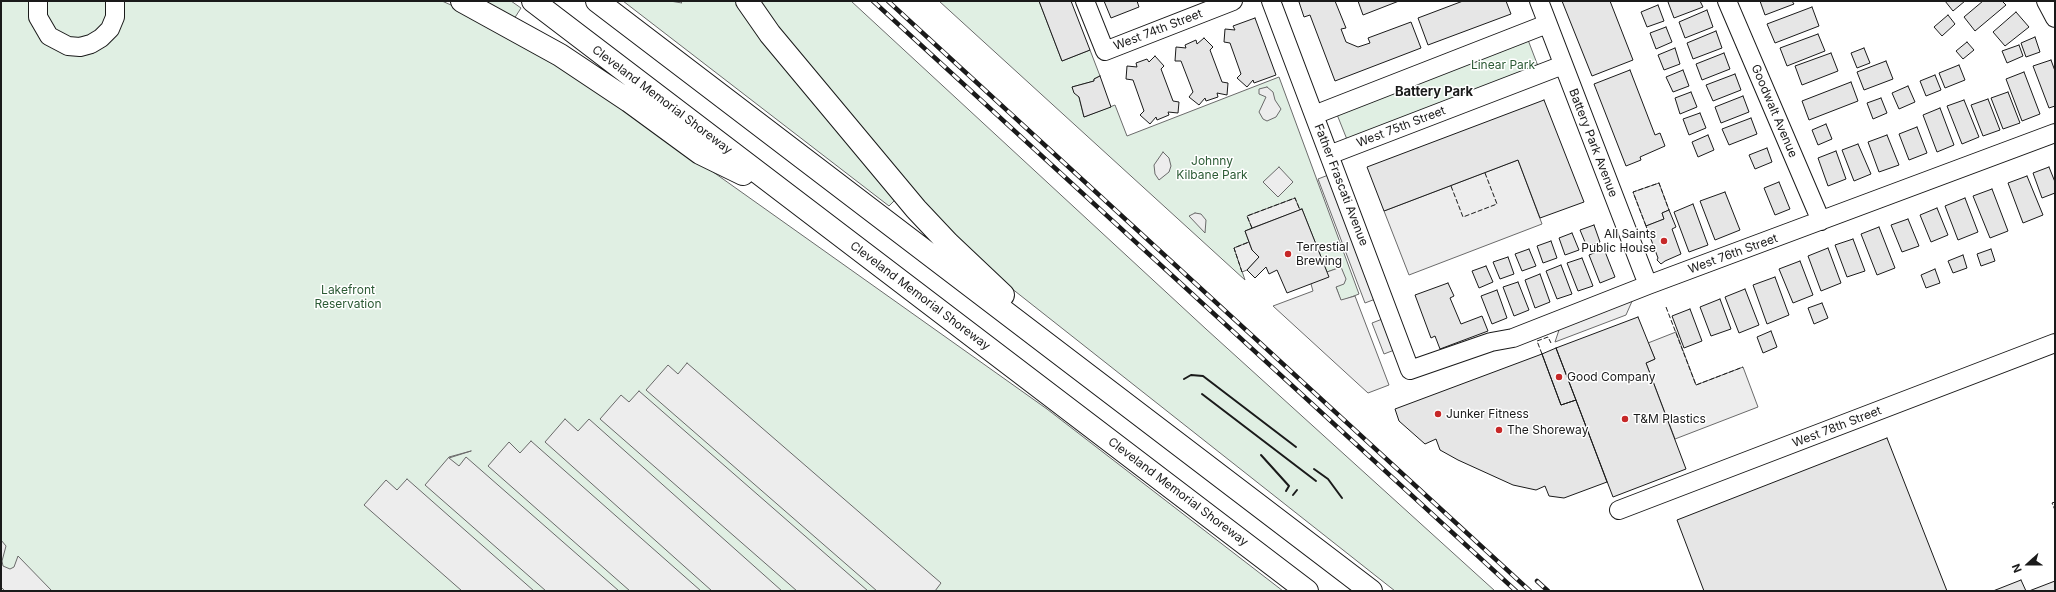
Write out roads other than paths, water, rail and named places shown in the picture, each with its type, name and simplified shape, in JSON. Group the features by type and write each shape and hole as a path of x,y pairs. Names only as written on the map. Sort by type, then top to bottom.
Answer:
{"highway":[{"path":"462,1 566,59 630,101 700,153 789,197"},
{"name":"Cleveland Memorial Shoreway","path":"533,1 1307,591"},
{"path":"597,1 1371,591"},
{"path":"747,1 770,34 926,219 1078,368"}],"street":[{"path":"38,1 38,17 49,36 68,46 80,47 96,41 110,29 115,17 117,2"},
{"name":"West 74th Street","path":"1085,1 1104,51 1233,1"},
{"name":"Father Frascati Avenue","path":"1271,1 1410,370"},
{"name":"Battery Park Avenue","path":"1539,1 1648,285"},
{"name":"Goodwalt Avenue","path":"1727,1 1821,221"},
{"path":"2046,1 2055,18"},
{"path":"1314,115 1547,24"},
{"name":"West 75th Street","path":"1329,155 1563,65"},
{"name":"West 76th Street","path":"1410,370 1491,342 1513,338 1648,285 2055,133"},
{"name":"West 78th Street","path":"1619,510 2055,343"}],"railway":[{"path":"873,1 1516,591"},
{"path":"888,1 1530,591"},
{"path":"1537,581 1548,591"}],"place":[{"name":"All Saints Public House","path":"1664,241"},
{"name":"Terrestial Brewing","path":"1288,254"},
{"name":"Good Company","path":"1559,377"},
{"name":"Junker Fitness","path":"1438,414"},
{"name":"T&M Plastics","path":"1625,419"},
{"name":"The Shoreway","path":"1499,430"}],"district":[{"name":"Battery Park","path":"1434,92"}],"park label":[{"name":"Linear Park","path":"1503,65"},
{"name":"Johnny Kilbane Park","path":"1212,168"},
{"name":"Lakefront Reservation","path":"348,297"}]}
